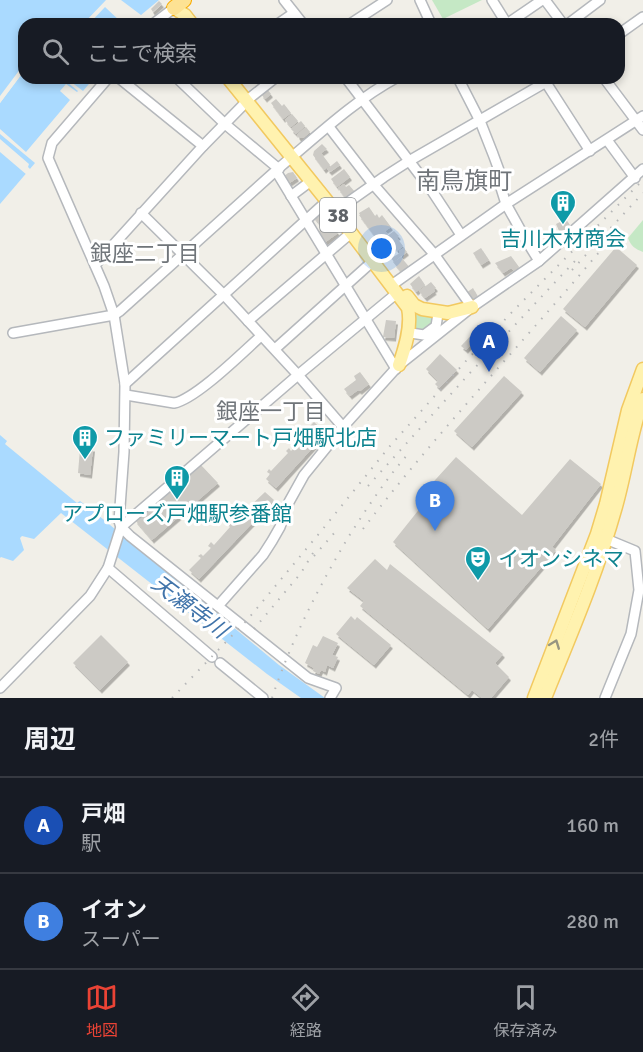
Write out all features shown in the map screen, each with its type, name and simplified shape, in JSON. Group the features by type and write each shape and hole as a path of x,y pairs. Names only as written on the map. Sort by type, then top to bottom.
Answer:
{"main road":[{"path":"175,7 187,18"},
{"name":"38","path":"234,84 340,208 396,287 408,308 410,317"},
{"name":"38","path":"240,84 249,99"},
{"name":"38","path":"295,155 311,181 373,261 414,305 422,309"},
{"path":"398,367 405,350 410,317 414,311 422,309 448,313 472,307"},
{"path":"534,698 597,534 628,410 643,369"},
{"path":"546,698 599,562 616,508 637,415 643,399"}],"street":[{"path":"284,0 298,18"},
{"path":"359,18 387,0"},
{"path":"420,0 428,18"},
{"path":"492,0 503,18"},
{"path":"516,18 544,0 558,18"},
{"path":"576,18 600,0"},
{"path":"161,18 175,7"},
{"path":"287,18 294,13"},
{"path":"625,30 643,17"},
{"path":"103,84 52,144 48,158 95,265 114,315 126,395 118,516 121,527 308,678 336,688 330,698"},
{"path":"126,84 203,146"},
{"path":"183,84 277,170 345,286 398,367"},
{"path":"95,265 203,146 249,99 268,84"},
{"path":"351,84 432,191 461,235"},
{"path":"13,333 114,315 277,170 363,99 387,84"},
{"path":"461,84 480,121 500,173 501,188 507,204 525,240 539,261"},
{"path":"340,208 409,161 540,84"},
{"path":"549,84 590,151"},
{"path":"609,84 640,119 643,130"},
{"path":"0,688 81,606 98,585 108,568 121,527 298,375 366,320 396,287 434,254 507,204 640,119"},
{"path":"328,127 373,184 434,254 472,307"},
{"path":"608,140 635,178"},
{"path":"218,606 262,555 280,527 289,502 304,475 343,427 398,367 472,307 539,261 643,169"},
{"path":"291,196 311,181"},
{"path":"125,384 327,201"},
{"path":"141,213 224,295 343,427"},
{"path":"248,321 351,233"},
{"path":"274,350 373,261"},
{"path":"411,333 424,335 431,333 436,326 438,314"},
{"path":"126,395 174,403 181,402 201,388 261,336"},
{"path":"605,698 631,634 639,590 639,550 606,539"},
{"path":"108,568 212,657"},
{"path":"220,663 262,698"}],"green space":[{"path":"432,0 482,0 445,18 442,18"},
{"path":"643,220 643,252 634,247 628,238"},
{"path":"418,313 435,313 434,323 423,332 410,331 414,316"}],"water":[{"path":"0,0 106,0 89,18 18,18 18,73 0,97"},
{"path":"121,0 159,0 141,15"},
{"path":"105,7 117,18 95,18"},
{"path":"18,79 18,84 66,84 60,91 70,100 26,152 0,129 0,103"},
{"path":"74,84 89,84 83,91"},
{"path":"0,134 35,163 0,204"},
{"name":"天瀬寺川","path":"0,435 7,441 5,444 77,503 80,501 98,515 279,665 325,698 301,698 61,513 34,539 22,536 20,538 24,550 13,561 0,558"}],"pier":[{"path":"18,72 18,79 0,103 0,96"},
{"path":"0,139 29,164 28,167 32,171 27,175 0,152"}],"building":[{"path":"159,1 162,4 153,12 151,9"},
{"path":"267,89 271,94 265,99 261,94"},
{"path":"276,99 282,106 284,104 291,113 283,119 271,103"},
{"path":"292,114 298,121 291,127 285,120"},
{"path":"301,121 305,126 296,134 291,129"},
{"path":"306,127 310,132 303,138 299,138 297,135"},
{"path":"322,144 327,149 321,153 330,165 324,170 313,155"},
{"path":"337,161 340,165 330,172 327,169"},
{"path":"344,169 350,177 337,187 331,179"},
{"path":"293,172 297,178 288,184 283,177"},
{"path":"344,184 346,187 349,185 355,192 346,199 338,188"},
{"path":"369,207 375,216 377,214 379,218 382,215 391,227 385,231 388,234 379,242 359,215"},
{"path":"321,210 330,222 322,227 313,216"},
{"name":"吉川木材商会","path":"566,219 571,227 561,235 556,224"},
{"path":"331,223 338,233 324,243 316,233 322,229 323,231"},
{"path":"394,231 399,236 387,245 397,238 403,246 397,251 395,247 388,252 379,242"},
{"path":"616,247 637,265 585,327 563,309"},
{"path":"404,248 407,252 394,262 391,258"},
{"path":"481,248 489,260 481,265 473,253"},
{"path":"511,256 519,267 514,271 511,268 503,273 495,263"},
{"path":"401,257 410,268 402,273 394,263"},
{"path":"419,276 425,285 416,292 410,284"},
{"path":"431,282 436,288 433,290 435,291 425,298 419,291"},
{"path":"473,288 478,297 471,301 466,293"},
{"path":"561,316 577,330 540,372 524,358"},
{"path":"386,320 396,321 394,338 383,337"},
{"path":"479,327 486,328 466,350 461,346"},
{"path":"440,354 457,370 439,388 435,384 438,381 426,369"},
{"path":"360,372 369,384 350,396 344,389 356,380 354,376"},
{"path":"504,376 522,392 472,447 454,431"},
{"path":"314,422 326,433 276,488 266,479 270,474 267,472 269,469 271,471 288,453 286,451 289,448 291,451 303,438 298,434 299,432 304,436 308,432 306,430"},
{"name":"ファミリーマート戸畑駅北店","path":"93,448 90,475 78,473 80,449"},
{"path":"456,457 522,515 570,459 601,484 552,547 556,550 488,629 393,542 421,507 416,501"},
{"name":"アプローズ戸畑駅参番館","path":"200,464 218,483 152,540 135,520"},
{"path":"265,492 274,500 199,579 189,570 201,558 198,556 201,554 203,556 211,548 208,546 211,542 214,545 230,527 228,525 230,523 232,525 246,510 244,508 246,505 248,508"},
{"path":"375,559 387,570 390,564 503,654 495,663 509,677 491,698 482,698 472,690 468,695 360,606 364,601 347,588"},
{"path":"351,616 355,620 357,617 391,645 374,665 336,634"},
{"path":"101,635 128,662 100,690 73,663"},
{"path":"323,636 338,643 332,655 338,657 333,668 327,665 325,672 321,670 319,674 305,663 313,645 317,647"}],"railway":[{"path":"172,698 248,619 390,446 465,362 643,180"},
{"path":"572,270 643,193"},
{"path":"363,529 420,458 600,251"},
{"path":"368,486 575,261"},
{"path":"272,698 297,635 327,575 370,504 408,454"},
{"path":"314,556 336,531"},
{"path":"254,629 301,573 316,548"}],"place":[{"name":"吉川木材商会","path":"563,226"},
{"name":"戸畑","path":"489,372"},
{"name":"ファミリーマート戸畑駅北店","path":"85,461"},
{"name":"アプローズ戸畑駅参番館","path":"177,501"},
{"name":"イオン","path":"435,531"},
{"name":"イオンシネマ","path":"478,582"}],"district":[{"name":"南鳥旗町","path":"464,181"},
{"name":"銀座二丁目","path":"145,253"},
{"name":"銀座一丁目","path":"271,411"}]}
